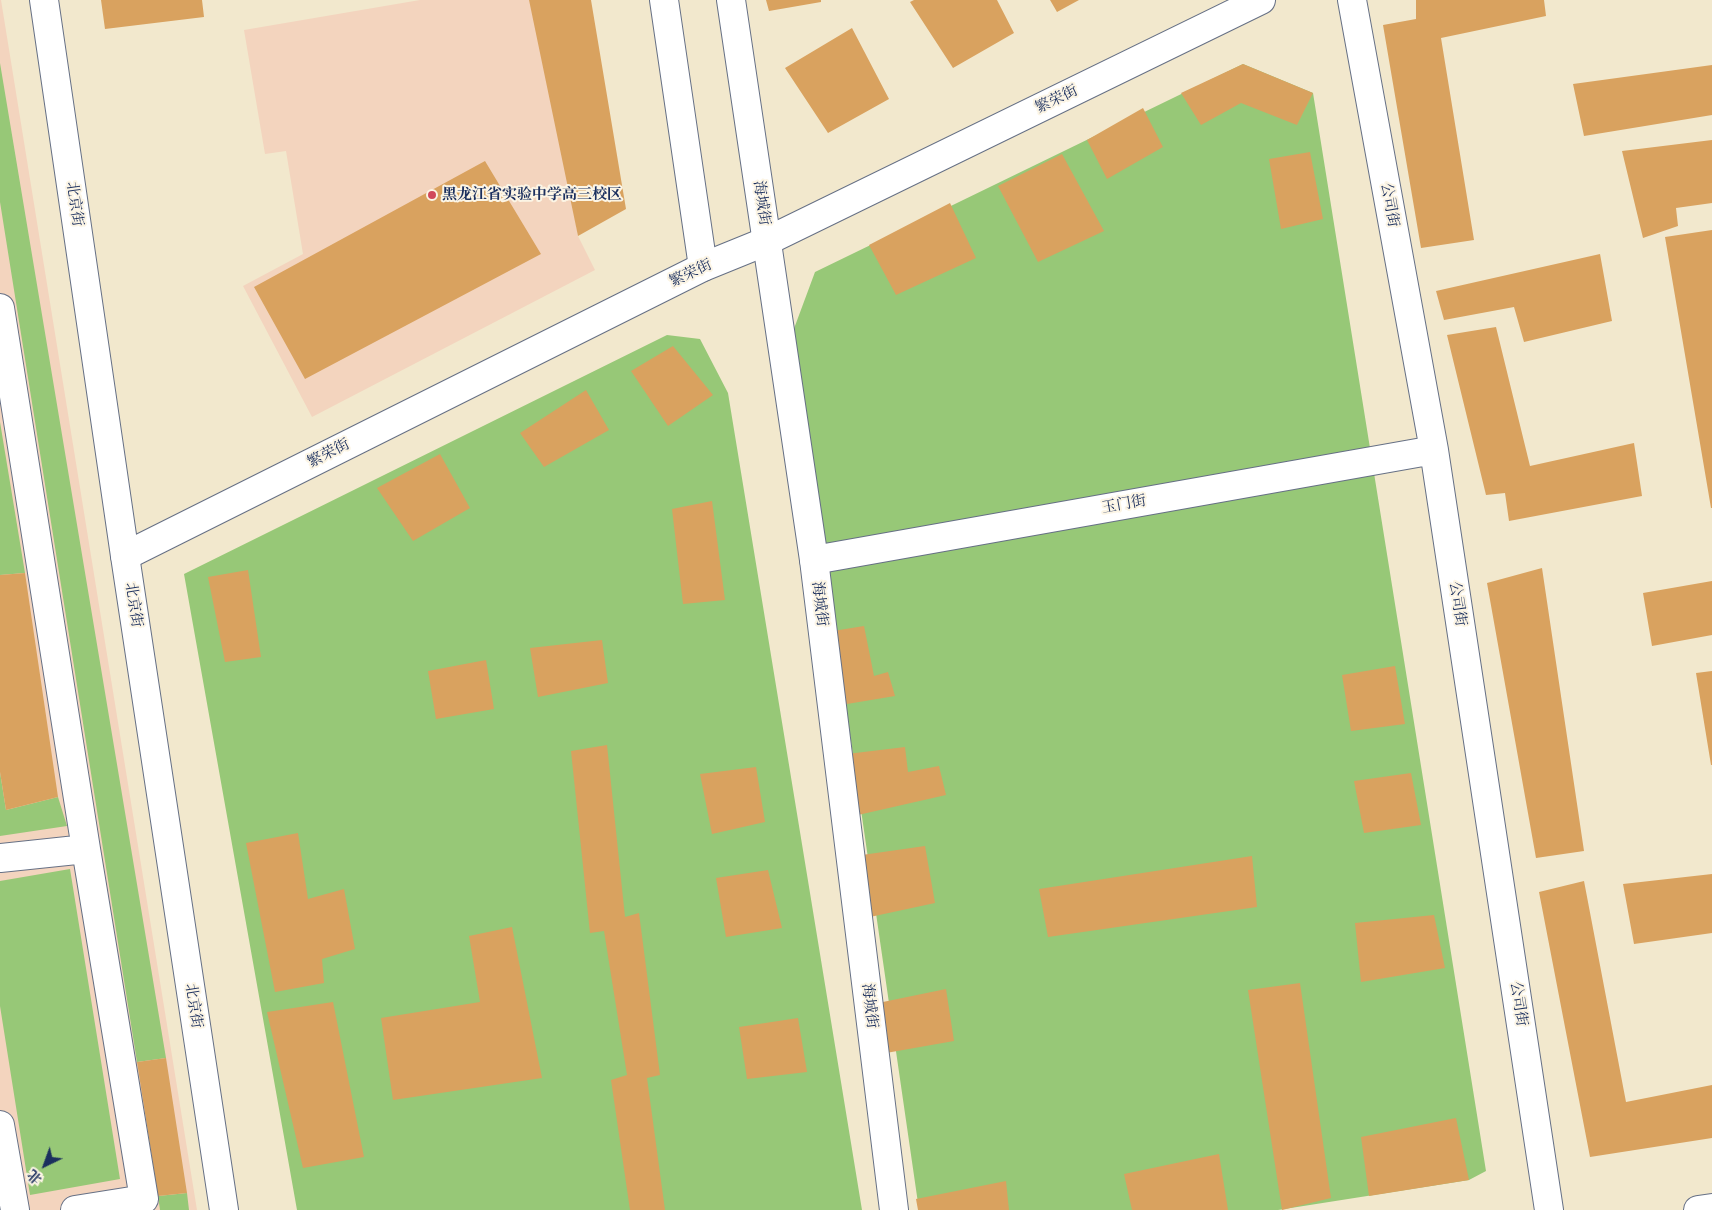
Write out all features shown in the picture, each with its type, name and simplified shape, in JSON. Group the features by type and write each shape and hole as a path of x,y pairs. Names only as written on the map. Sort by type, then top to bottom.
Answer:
{"main road":[{"name":"北京街","path":"44,0 224,1210"},
{"path":"664,0 703,267"},
{"name":"海城街","path":"731,0 814,560 894,1210"},
{"name":"繁荣街","path":"126,556 703,267 767,241 1261,0"},
{"name":"公司街","path":"1352,0 1434,450 1549,1210"},
{"path":"0,308 144,1199 75,1210"},
{"name":"玉门街","path":"814,560 1434,450"},
{"path":"0,858 86,849"},
{"path":"0,1125 15,1210"},
{"path":"1698,1210 1712,1208"}],"shaded area":[{"path":"1,0 197,1210 0,1210"},
{"name":"黑龙江省实验中学高三校区","path":"420,0 537,0 578,236 595,270 312,417 243,286 303,254 286,151 265,154 244,30"}],"green space":[{"path":"0,63 166,1058 137,1062 0,202"},
{"path":"1243,64 1313,93 1486,1171 1469,1180 1278,1210 919,1210 792,334 815,272"},
{"path":"667,335 700,339 728,393 862,1210 297,1210 184,574"},
{"path":"0,422 25,573 0,575"},
{"path":"0,772 6,810 58,797 67,826 0,836"},
{"path":"70,869 120,1179 30,1195 0,1006 0,881"},
{"path":"187,1193 189,1210 160,1210 158,1196"}],"building":[{"path":"101,0 202,0 204,17 105,29"},
{"path":"529,0 591,0 626,209 578,236"},
{"path":"766,0 821,0 821,2 769,11"},
{"path":"914,0 997,0 1014,33 953,68 910,2"},
{"path":"1050,0 1079,0 1057,12"},
{"path":"1416,0 1544,0 1546,16 1441,38 1474,240 1421,248 1383,25 1416,19"},
{"path":"852,28 889,99 828,133 785,68"},
{"path":"1243,64 1313,93 1297,125 1241,103 1201,125 1181,93"},
{"path":"1712,65 1712,115 1584,136 1573,84"},
{"path":"1143,108 1163,147 1107,179 1087,140"},
{"path":"1712,140 1712,203 1676,208 1678,226 1643,238 1622,151"},
{"path":"1310,152 1323,219 1281,229 1269,159"},
{"path":"1062,154 1104,231 1038,262 998,186"},
{"path":"485,161 541,254 305,379 254,287"},
{"path":"950,203 976,258 896,295 869,245"},
{"path":"1712,230 1712,508 1711,508 1665,237"},
{"path":"1600,254 1612,321 1524,342 1514,307 1444,320 1436,291"},
{"path":"1496,327 1530,466 1634,443 1642,496 1509,521 1505,493 1486,495 1447,335"},
{"path":"673,346 713,395 668,426 631,371"},
{"path":"586,390 609,430 544,467 520,433"},
{"path":"440,454 470,508 413,541 377,488"},
{"path":"712,501 725,600 683,604 672,509"},
{"path":"1542,568 1584,851 1536,858 1487,583"},
{"path":"248,570 261,657 225,662 208,577"},
{"path":"25,573 58,797 6,810 0,772 0,575"},
{"path":"1712,581 1712,635 1652,646 1643,593"},
{"path":"864,626 874,676 888,672 895,696 841,705 833,631"},
{"path":"602,640 608,683 538,697 530,648"},
{"path":"486,660 494,709 436,719 428,671"},
{"path":"1395,666 1405,724 1351,731 1342,675"},
{"path":"1712,671 1712,765 1711,765 1696,673"},
{"path":"607,745 625,917 639,913 660,1075 647,1078 665,1210 630,1210 611,1080 627,1075 604,931 590,933 571,751"},
{"path":"905,747 908,772 939,766 946,795 858,815 847,754"},
{"path":"756,767 765,822 712,834 700,774"},
{"path":"1411,773 1421,825 1364,833 1354,781"},
{"path":"298,833 308,899 344,889 355,949 322,959 324,983 275,992 246,843"},
{"path":"925,846 935,903 870,917 862,855"},
{"path":"1252,856 1257,907 1048,937 1039,889"},
{"path":"768,870 782,928 726,937 716,878"},
{"path":"1712,874 1712,933 1634,944 1623,884"},
{"path":"1584,881 1626,1102 1712,1085 1712,1138 1590,1157 1539,892"},
{"path":"1434,915 1445,968 1361,982 1355,923"},
{"path":"512,927 542,1078 393,1100 381,1018 480,1002 469,936"},
{"path":"1300,983 1331,1198 1282,1210 1248,990"},
{"path":"946,989 954,1041 886,1053 878,1003"},
{"path":"333,1002 364,1157 303,1168 267,1012"},
{"path":"798,1018 807,1072 747,1079 739,1027"},
{"path":"166,1058 187,1193 158,1196 137,1062"},
{"path":"1456,1118 1469,1180 1369,1196 1361,1137"},
{"path":"1219,1154 1228,1210 1132,1210 1124,1174"},
{"path":"1006,1181 1009,1210 918,1210 916,1199"}],"place":[{"name":"黑龙江省实验中学高三校区","path":"432,195"}]}
